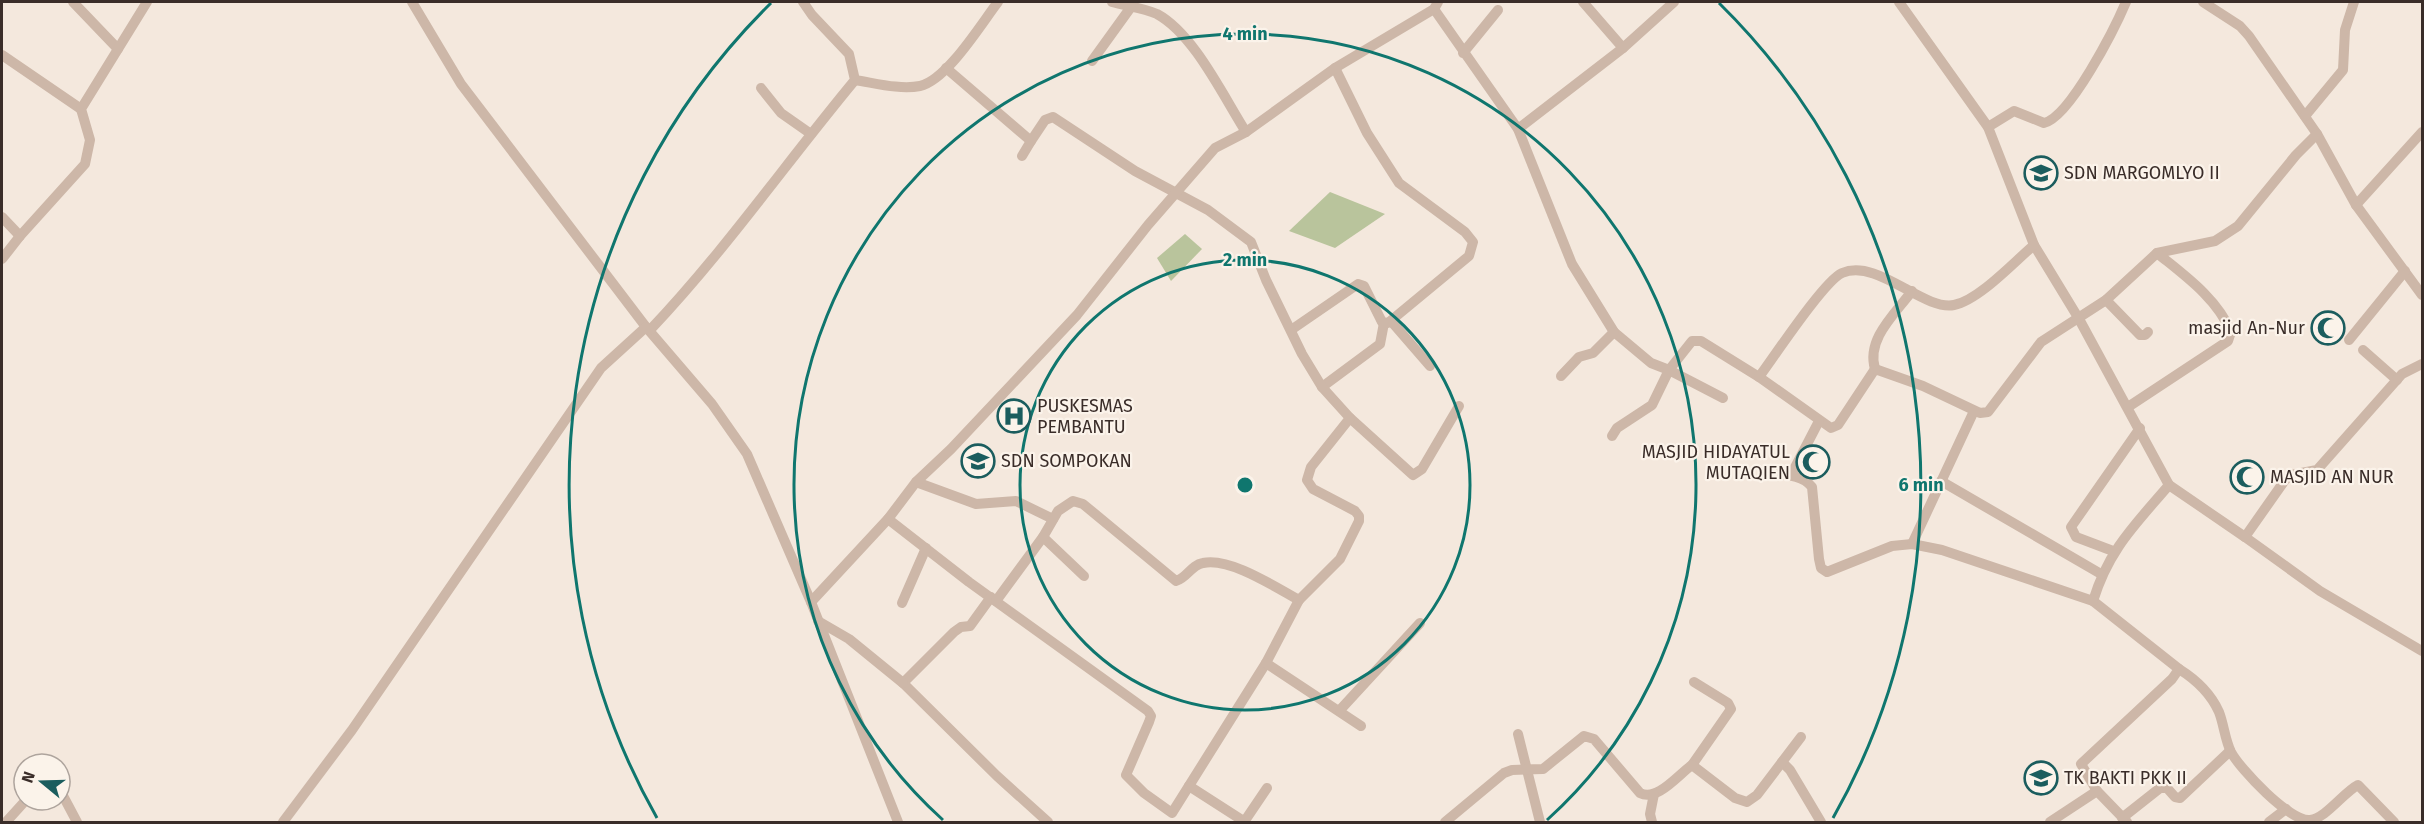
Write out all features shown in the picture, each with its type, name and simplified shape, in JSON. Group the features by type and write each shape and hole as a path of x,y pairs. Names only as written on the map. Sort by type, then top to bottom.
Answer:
{"street":[{"path":"73,2 118,49"},
{"path":"81,109 147,2"},
{"path":"412,2 461,84 648,329 712,404 747,454 811,602 898,822"},
{"path":"803,2 812,15 849,54 855,80"},
{"path":"855,80 921,86 940,76 998,2"},
{"path":"1112,2 1156,14 1183,36 1246,132"},
{"path":"1155,2 1156,14"},
{"path":"1583,2 1623,48"},
{"path":"1518,129 1623,48 1674,2"},
{"path":"1899,2 1988,127 2034,245 2079,319 2169,484 2320,591 2422,651"},
{"path":"1988,127 2014,111 2044,123 2063,111 2084,81 2126,2"},
{"path":"2203,2 2240,26 2249,36 2317,134 2356,205 2422,295"},
{"path":"2305,116 2343,70 2345,30 2354,2"},
{"path":"811,602 888,519 916,483 1077,315 1148,225 1215,148 1246,132 1335,68 1436,5 1463,53 1518,129 1572,264 1614,332 1651,363 1723,398"},
{"path":"1092,61 1131,7"},
{"path":"1463,53 1498,10"},
{"path":"2,55 81,109 90,140 85,164 2,259"},
{"path":"946,68 1031,141"},
{"path":"1322,387 1380,344 1388,322 1469,256 1473,242 1441,212 1399,183 1367,133 1335,68"},
{"path":"283,822 352,730 601,368 648,329 785,171 810,134 855,80"},
{"path":"761,88 781,113 810,134"},
{"path":"1022,156 1045,120 1053,117 1135,171 1178,192 1238,230 1251,242 1266,280 1322,387 1350,418 1413,475 1422,468 1459,405"},
{"path":"2356,205 2422,132"},
{"path":"1875,369 1923,386 1974,411 1988,412 2041,342 2106,300 2157,253 2215,241 2238,226 2296,155 2317,134"},
{"path":"2,217 20,236"},
{"path":"1760,377 1818,298 1836,277 1843,273 1869,273 1944,305 1960,303 1971,298 2034,245"},
{"path":"2128,407 2228,341 2231,332 2222,313 2203,291 2157,253"},
{"path":"2349,340 2405,271"},
{"path":"1292,330 1358,284 1364,286 1388,322 1430,366"},
{"path":"1875,369 1872,359 1876,339 1912,291"},
{"path":"2106,300 2140,334 2145,335 2148,332"},
{"path":"1561,376 1579,357 1593,353 1614,332"},
{"path":"1612,436 1617,428 1652,405 1669,370 1696,340 1760,377 1831,428 1838,425 1875,369"},
{"path":"2363,350 2397,380"},
{"path":"2245,537 2285,480 2291,475 2317,470 2397,380 2422,364"},
{"path":"1912,544 1974,411"},
{"path":"888,519 1148,711 1151,716 1149,722 1126,775 1169,818 1266,663 1299,600 1340,559 1359,521 1359,516 1355,511 1313,489 1307,480 1311,467 1350,418"},
{"path":"1791,475 1820,421"},
{"path":"2113,551 2076,537 2071,527 2140,428"},
{"path":"1768,473 1791,475 1808,482 1814,491 1814,528 1821,568 1827,572 1892,546 1912,544 1942,550 2093,601 2204,688 2215,705 2230,751 2240,768 2286,809 2300,819 2315,819 2358,785 2394,822"},
{"path":"1941,481 2101,574"},
{"path":"916,483 976,504 1016,501 1053,519"},
{"path":"2093,601 2101,574 2113,551 2169,484"},
{"path":"903,683 954,632 970,626 1043,537 1053,519 1066,503 1078,502 1176,580 1194,566 1204,562 1228,565 1299,600"},
{"path":"1043,537 1084,576"},
{"path":"902,603 926,548"},
{"path":"818,621 849,639 903,683 947,729 1048,822"},
{"path":"1340,710 1420,623"},
{"path":"1266,663 1361,726"},
{"path":"2179,669 2172,679 2083,761 2081,766 2097,791 2124,820 2160,788 2167,788 2175,797 2180,798 2230,751"},
{"path":"1445,822 1504,773 1512,770 1543,770 1584,736 1589,735 1640,793 1646,796 1654,794 1692,765 1731,709 1728,703 1694,682"},
{"path":"1518,734 1540,822"},
{"path":"1692,765 1735,798 1747,802 1757,795 1801,737"},
{"path":"1782,762 1790,771 1821,822"},
{"path":"1190,786 1244,822 1268,788"},
{"path":"2050,822 2097,791"},
{"path":"1651,822 1654,794"},
{"path":"2269,822 2286,809"}],"green space":[{"path":"1330,192 1385,214 1335,248 1289,231"},
{"path":"1185,234 1202,249 1171,281 1157,258"}],"place":[{"name":"SDN MARGOMLYO II","path":"2041,173"},
{"name":"masjid An-Nur","path":"2328,328"},
{"name":"PUSKESMAS PEMBANTU","path":"1014,416"},
{"name":"SDN SOMPOKAN","path":"978,461"},
{"name":"MASJID HIDAYATUL MUTAQIEN","path":"1813,462"},
{"name":"MASJID AN NUR","path":"2247,477"},
{"name":"TK BAKTI PKK II","path":"2041,778"}]}
